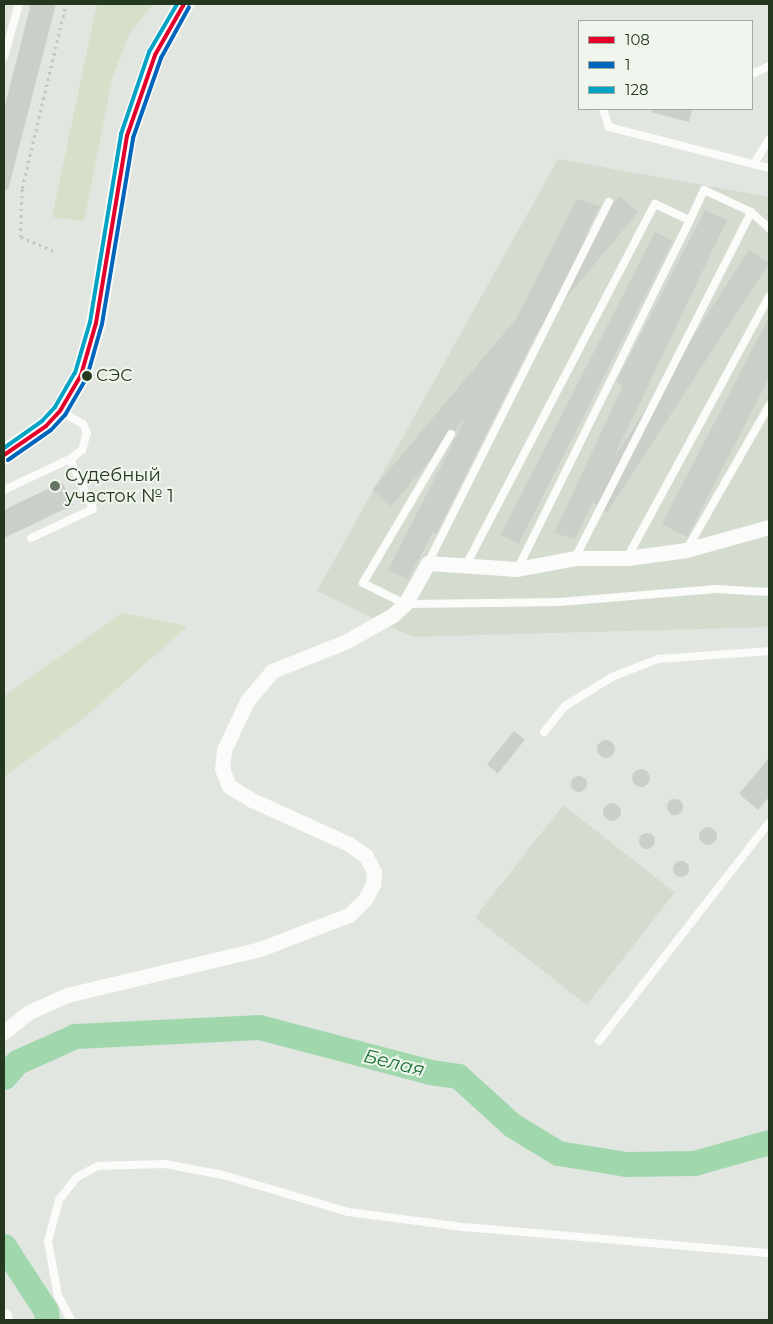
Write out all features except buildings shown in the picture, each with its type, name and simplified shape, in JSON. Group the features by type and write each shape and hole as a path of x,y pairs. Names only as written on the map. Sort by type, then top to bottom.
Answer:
{"main road":[{"path":"4,455 30,439 60,411 81,375 88,354 126,144 138,98 155,55 184,4"}],"street":[{"path":"4,1032 29,1012 67,995 260,949 349,915 366,898 374,872 366,856 349,844 252,800 228,786 222,769 224,750 247,701 272,671 347,641 393,615 405,604 428,563 465,567 517,569 575,558 626,558 686,550 769,527"},
{"path":"4,1316 5,1320"}],"lane":[{"path":"4,57 19,4"},
{"path":"753,74 769,66"},
{"path":"603,110 609,127 769,168"},
{"path":"754,164 769,139"},
{"path":"517,569 704,190 751,212 769,228"},
{"path":"428,563 609,202"},
{"path":"465,567 655,204 690,220"},
{"path":"575,558 751,212"},
{"path":"626,558 769,296"},
{"path":"686,550 769,406"},
{"path":"4,490 70,459 82,450 87,433 83,424 60,411"},
{"path":"451,434 363,583 405,604 559,602 682,594 716,589 769,592"},
{"path":"31,538 93,509 70,459"},
{"path":"544,732 565,706 612,677 658,659 769,651"},
{"path":"599,1041 769,823"},
{"path":"71,1320 58,1296 48,1241 59,1200 77,1177 98,1166 165,1164 223,1175 348,1212 463,1226 769,1253"}],"path":[{"path":"53,251 20,237 22,188 66,4"}],"shaded area":[{"path":"558,159 769,197 769,627 412,637 317,591"},
{"path":"563,805 675,892 587,1005 475,918"}],"green space":[{"path":"97,4 153,4 129,34 112,79 84,221 52,217"},
{"path":"122,613 188,626 85,717 4,777 4,696"}],"waterway":[{"name":"Белая","path":"4,1077 17,1062 75,1036 259,1027 430,1072 458,1076 512,1125 558,1153 626,1164 694,1163 769,1142"},
{"name":"Белая","path":"4,1246 46,1311 47,1320"}],"transit line":[{"name":"128","path":"4,448 42,421 55,407 75,373 90,322 121,134 149,52 177,4"},
{"name":"108","path":"4,455 46,426 60,411 81,375 96,323 127,136 155,55 184,4"},
{"name":"1","path":"8,460 51,430 65,415 87,377 102,324 133,138 161,58 189,7"}],"place":[{"name":"СЭС","path":"87,376"},
{"name":"Судебный участок № 1","path":"55,486"}]}
